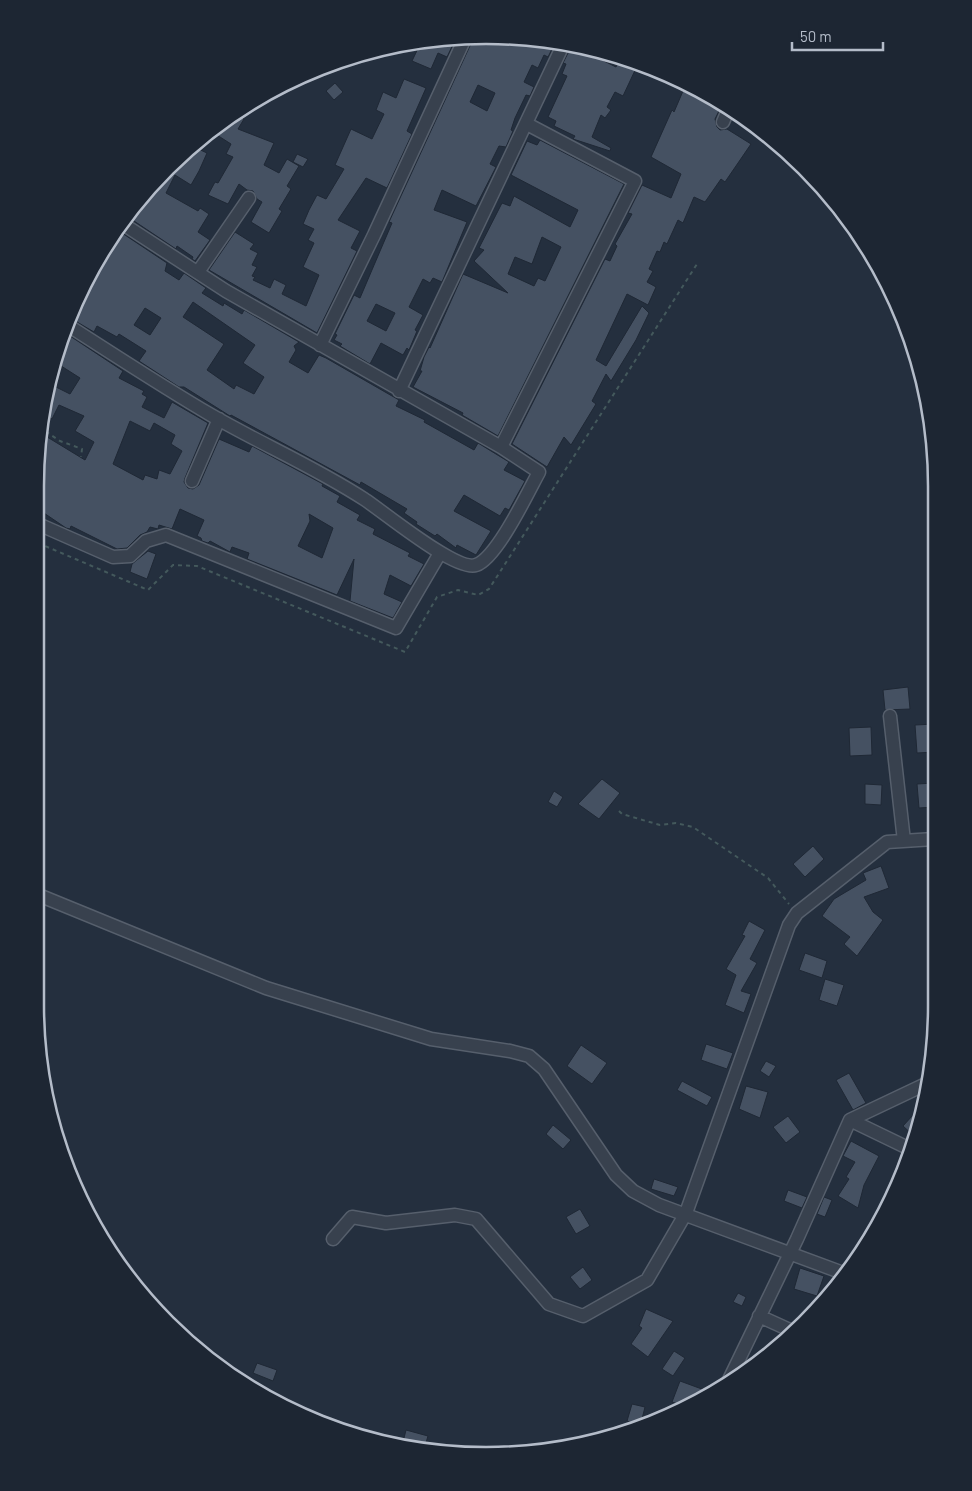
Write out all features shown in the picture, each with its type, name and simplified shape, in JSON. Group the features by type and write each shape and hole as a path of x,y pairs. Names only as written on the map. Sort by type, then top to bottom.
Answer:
{"street":[{"path":"320,345 374,236 462,45"},
{"path":"399,391 561,50"},
{"path":"723,122 726,115"},
{"path":"502,447 635,180 526,124"},
{"path":"198,272 249,198"},
{"path":"73,328 219,420 363,498 440,553 466,566 476,565 484,560 509,527 539,472 502,447 399,391 320,345 198,272 128,227"},
{"path":"192,481 219,420"},
{"path":"44,527 113,558 130,556 146,542 166,535 396,628 440,553"},
{"path":"890,716 904,841"},
{"path":"333,1239 352,1217 386,1223 455,1214 476,1219 549,1304 582,1316 647,1280 686,1213 788,925 797,913 887,842 928,839"},
{"path":"44,897 266,988 431,1039 510,1051 529,1056 544,1069 616,1175 633,1191 659,1205 686,1213 839,1271"},
{"path":"732,1373 790,1253 850,1120 921,1086"},
{"path":"850,1120 905,1147"},
{"path":"758,1316 787,1329"}],"path":[{"path":"48,432 60,440 82,449 81,457"},
{"path":"619,811 622,814 660,825 676,823 693,827 768,878 797,913"}],"building":[{"path":"452,45 447,57 438,53 431,69 412,61 417,50"},
{"path":"471,45 515,45 552,49 548,57 544,55 538,68 532,65 524,82 534,87 530,96 526,95 515,118 511,130 513,131 506,147 499,146 490,164 496,167 476,206 442,190 434,210 467,222 442,282 433,278 430,283 423,279 409,307 423,315 415,330 417,331 409,350 407,348 403,355 381,343 370,364 340,346 342,344 334,340 337,335 335,334 354,295 360,298 392,223 389,222","holes":["478,85 495,93 487,111 470,102","376,304 395,313 386,331 367,321"]},
{"path":"569,52 600,59 616,67 618,64 635,70 623,96 615,92 607,107 611,110 605,118 601,115 592,137 611,148 610,151 573,139 575,136 554,126 556,121 548,117 567,76 562,74 566,64 563,63"},
{"path":"404,79 426,88 407,131 412,134 387,188 366,178 338,220 360,231 351,248 357,251 317,333 209,270 235,232 254,244 250,249 258,253 252,265 257,267 252,276 255,277 253,280 270,288 274,279 286,285 282,294 306,306 319,275 303,267 314,243 308,240 314,229 303,224 309,210 317,195 326,199 344,169 335,165 351,129 372,139 384,114 376,110 383,92 396,98"},
{"path":"335,83 343,92 334,100 326,91"},
{"path":"683,91 719,110 715,119 720,130 727,129 751,144 725,182 721,179 705,202 694,197 683,223 678,220 667,244 664,242 660,252 657,251 649,269 653,271 647,282 656,287 648,305 627,294 596,360 606,366 642,306 649,313 636,340 611,381 606,374 592,401 596,404 571,445 564,437 547,467 512,444 605,259 610,261 617,246 615,244 632,214 628,213 642,185 671,198 681,174 651,157 672,110 674,112"},
{"path":"241,117 244,119 238,129 274,143 264,165 279,173 287,159 299,166 287,186 291,189 279,209 282,211 269,233 251,222 262,202 257,199 253,191 247,190 239,184 228,204 208,195 215,182 218,183 233,157 226,154 231,144 217,135"},
{"path":"540,140 624,184 498,436 462,415 463,413 413,387 422,371 420,371 424,357 430,348 463,274 508,293 474,261 484,250 479,248 502,203 510,206 514,196 570,227 578,210 511,175 527,141 537,145","holes":["542,237 561,247 545,281 538,278 534,286 508,274 515,257 532,264"]},
{"path":"199,149 207,153 191,185 175,175 166,193 198,211 200,208 209,214 198,232 210,240 195,261 192,259 193,257 177,246 176,249 133,220 153,194"},
{"path":"297,154 308,159 303,167 293,162"},
{"path":"123,234 167,263 165,271 179,280 184,273 206,288 202,293 223,306 224,303 242,314 244,310 299,342 294,346 296,350 289,362 308,373 319,355 326,358 399,400 396,406 425,420 424,422 474,450 478,443 509,462 504,470 525,481 509,510 505,508 500,516 464,495 454,511 491,531 476,555 457,545 456,548 437,534 435,536 416,524 417,522 404,513 407,509 361,482 360,485 230,416 184,387 179,387 139,361 146,351 119,334 117,337 97,326 94,332 75,321 89,290","holes":["193,302 255,345 243,363 264,377 254,394 236,385 234,389 207,370 224,344 183,317","145,308 161,318 150,335 134,325"]},
{"path":"70,336 123,371 119,378 144,391 142,394 147,397 142,407 164,418 172,402 208,423 185,478 184,482 188,488 193,489 199,485 219,439 249,452 252,446 323,484 322,486 340,496 337,502 360,515 357,520 375,529 373,534 410,553 408,556 424,564 411,586 390,575 384,594 402,602 393,618 350,601 354,559 337,595 247,559 249,553 232,547 230,552 210,541 208,543 202,541 197,536 204,520 180,509 172,529 159,525 158,529 150,527 147,532 140,535 127,548 117,549 71,526 70,529 66,528 44,513 47,437 85,460 94,442 75,431 84,416 59,405 52,419 49,418 55,387 70,394 80,378 61,366","holes":["130,421 150,431 154,423 175,435 171,444 182,451 170,474 159,470 157,479 145,475 143,480 113,464","309,514 333,528 322,558 298,546 310,521"]},
{"path":"148,551 156,554 147,579 130,572 132,564"},
{"path":"908,687 910,709 885,710 883,690"},
{"path":"928,724 928,752 917,753 915,725"},
{"path":"871,727 872,755 850,756 849,728"},
{"path":"602,779 620,793 599,819 578,804"},
{"path":"928,783 928,807 919,808 917,784"},
{"path":"865,784 882,785 881,805 865,804"},
{"path":"554,791 563,797 557,807 548,802"},
{"path":"813,846 824,859 805,877 793,864"},
{"path":"881,866 889,888 864,897 873,912 883,920 857,956 844,944 850,937 822,916 834,899 866,880 863,873"},
{"path":"749,921 765,930 750,959 757,963 741,991 751,994 744,1013 725,1005 736,975 726,969 745,936 742,935"},
{"path":"805,953 827,961 822,978 799,970"},
{"path":"825,979 844,985 837,1006 819,1000"},
{"path":"706,1044 733,1053 727,1069 701,1060"},
{"path":"581,1045 607,1063 592,1084 567,1066"},
{"path":"766,1061 776,1066 769,1077 760,1071"},
{"path":"849,1073 866,1103 853,1110 836,1080"},
{"path":"682,1081 712,1097 707,1106 677,1090"},
{"path":"746,1086 768,1092 760,1118 739,1109"},
{"path":"914,1113 909,1132 903,1126"},
{"path":"788,1116 800,1132 786,1143 773,1127"},
{"path":"553,1125 571,1140 563,1149 546,1134"},
{"path":"851,1141 879,1156 864,1185 858,1208 838,1196 849,1179 846,1177 855,1162 843,1156"},
{"path":"654,1179 678,1187 674,1196 651,1189"},
{"path":"788,1190 807,1197 802,1208 784,1201"},
{"path":"824,1197 832,1200 825,1217 817,1214"},
{"path":"580,1209 590,1226 576,1234 566,1217"},
{"path":"583,1267 592,1280 580,1289 570,1277"},
{"path":"800,1268 824,1276 817,1296 794,1289"},
{"path":"738,1293 746,1297 742,1306 733,1302"},
{"path":"646,1309 673,1321 648,1357 631,1344 642,1328 639,1326"},
{"path":"674,1351 685,1358 673,1376 662,1369"},
{"path":"257,1363 277,1370 273,1381 253,1373"},
{"path":"680,1381 704,1390 678,1404 672,1402"},
{"path":"632,1404 645,1407 642,1419 632,1423 627,1421"},
{"path":"406,1430 428,1436 426,1443 404,1440"}]}
